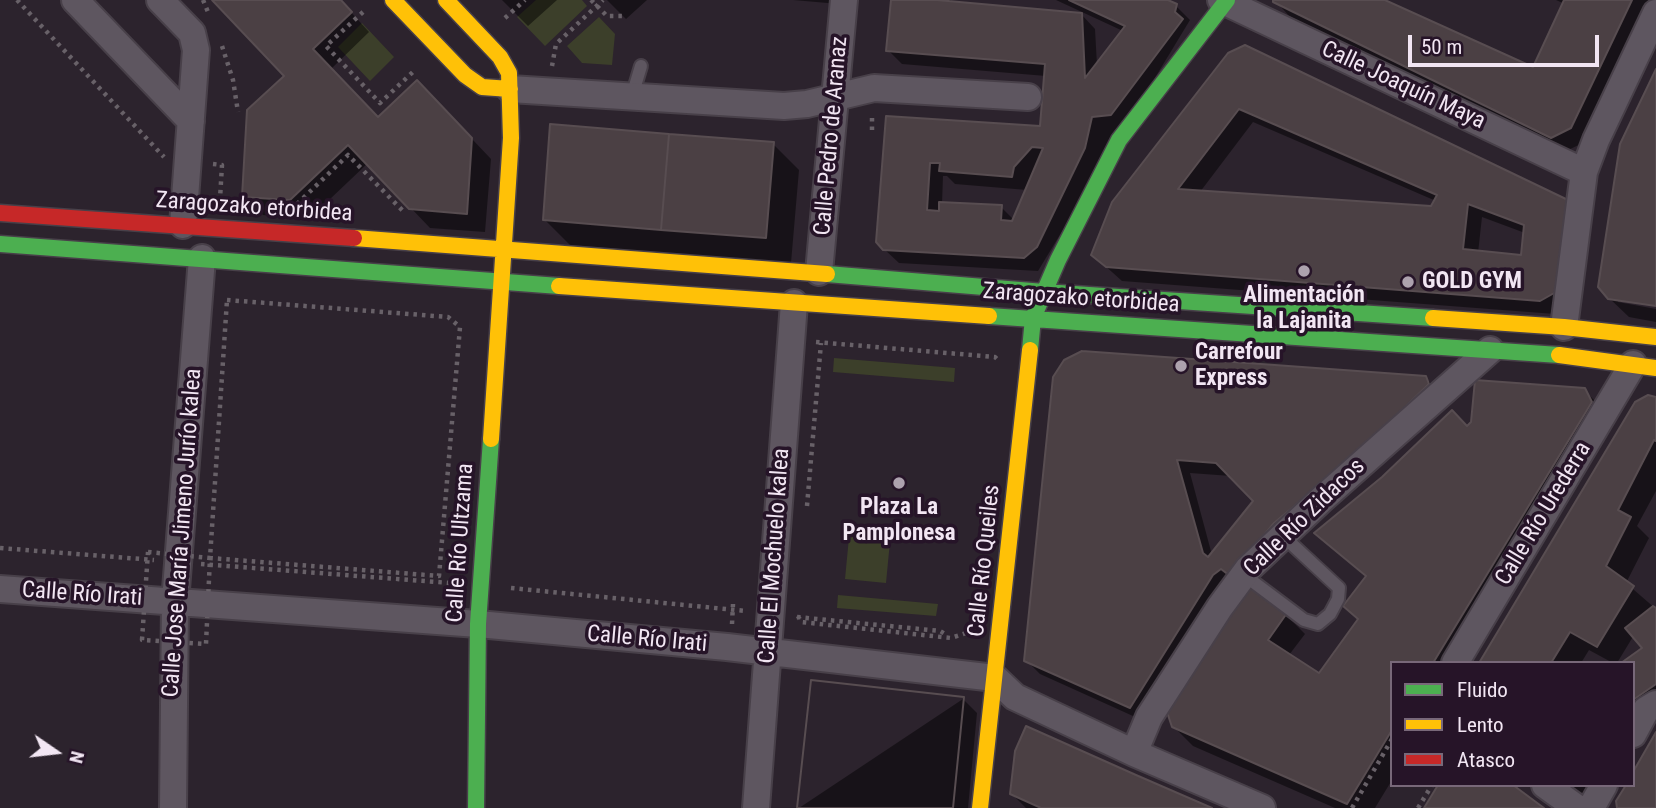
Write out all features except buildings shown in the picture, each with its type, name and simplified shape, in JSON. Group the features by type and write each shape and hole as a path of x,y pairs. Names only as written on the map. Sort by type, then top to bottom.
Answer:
{"main road":[{"path":"393,0 465,75 482,87 510,89"},
{"path":"446,0 500,57 509,74 511,138 503,281"},
{"name":"Calle Río Queiles","path":"980,808 1033,318 1119,140 1225,1"},
{"name":"Zaragozako etorbidea","path":"0,213 819,272 1044,292 1564,327 1656,337"},
{"name":"Zaragozako etorbidea","path":"0,244 794,303 1490,349 1582,357 1644,366"},
{"name":"Calle Río Ultzama","path":"476,808 478,624 503,281"}],"street":[{"path":"75,0 191,121"},
{"path":"160,0 192,33 194,42 196,71 183,225"},
{"name":"Calle Pedro de Aranaz","path":"819,272 844,0"},
{"name":"Calle Joaquín Maya","path":"1225,1 1584,172"},
{"path":"1564,327 1584,172 1596,140 1656,13"},
{"path":"510,89 785,106 807,104 873,88 1028,97"},
{"name":"Calle Jose María Jimeno Jurío kalea","path":"173,808 175,602 202,258"},
{"name":"Calle El Mochuelo kalea","path":"756,808 794,303"},
{"name":"Calle Río Zidacos","path":"1134,753 1149,717 1244,576 1283,536 1490,349"},
{"name":"Calle Río Urederra","path":"1456,661 1644,366"},
{"name":"Calle Río Irati","path":"0,589 478,624 768,652 995,678"},
{"path":"995,678 1015,698 1262,808"},
{"path":"1635,730 1646,710 1656,704"},
{"path":"1548,787 1577,808"},
{"path":"1591,808 1603,787"}],"lane":[{"path":"632,96 641,66"},
{"path":"1244,576 1304,620 1318,624 1330,614 1338,599 1339,588 1283,536"}],"path":[{"path":"17,0 168,161 222,165 219,204 228,205"},
{"path":"504,19 525,0"},
{"path":"591,0 607,16 623,16"},
{"path":"551,69 556,44 603,0"},
{"path":"363,12 326,46 380,103 416,69"},
{"name":"Calle Pedro de Aranaz","path":"872,109 872,130"},
{"name":"Zaragozako etorbidea","path":"292,210 348,155 410,218"},
{"path":"228,300 448,317 460,327 439,576 210,558 228,300"},
{"path":"791,341 995,357 1000,363"},
{"path":"807,508 821,343"},
{"path":"799,604 798,617 801,622 951,638 975,630"},
{"path":"1352,808 1390,742"},
{"path":"1418,808 1431,787"}],"green space":[{"path":"536,0 582,0 587,6 545,46 517,17"},
{"path":"599,17 615,34 612,65 582,63 567,46"},
{"path":"362,23 394,57 370,81 338,47"},
{"path":"834,358 955,368 954,382 833,372"},
{"path":"850,527 891,531 886,583 845,579"},
{"path":"838,595 938,604 936,616 837,608"}],"traffic: fast":[{"path":"1030,350 1033,318 1058,260 1119,140 1227,0"},
{"path":"0,244 559,286"},
{"path":"827,274 1044,292 1433,318"},
{"path":"989,316 1559,355"},
{"path":"476,808 478,624 491,439"}],"traffic: slow":[{"path":"393,0 465,75 482,87 510,89"},
{"path":"446,0 500,57 509,73 511,138 491,439"},
{"path":"354,238 827,274"},
{"path":"559,286 989,316"},
{"path":"1433,318 1564,327 1656,337"},
{"path":"980,808 1030,350"},
{"path":"1559,355 1656,368"}],"traffic: jam":[{"path":"0,213 354,238"}],"place":[{"name":"Alimentación la Lajanita","path":"1304,271"},
{"name":"GOLD GYM","path":"1408,282"},
{"name":"Carrefour Express","path":"1181,366"},
{"name":"Plaza La Pamplonesa","path":"899,483"}]}
